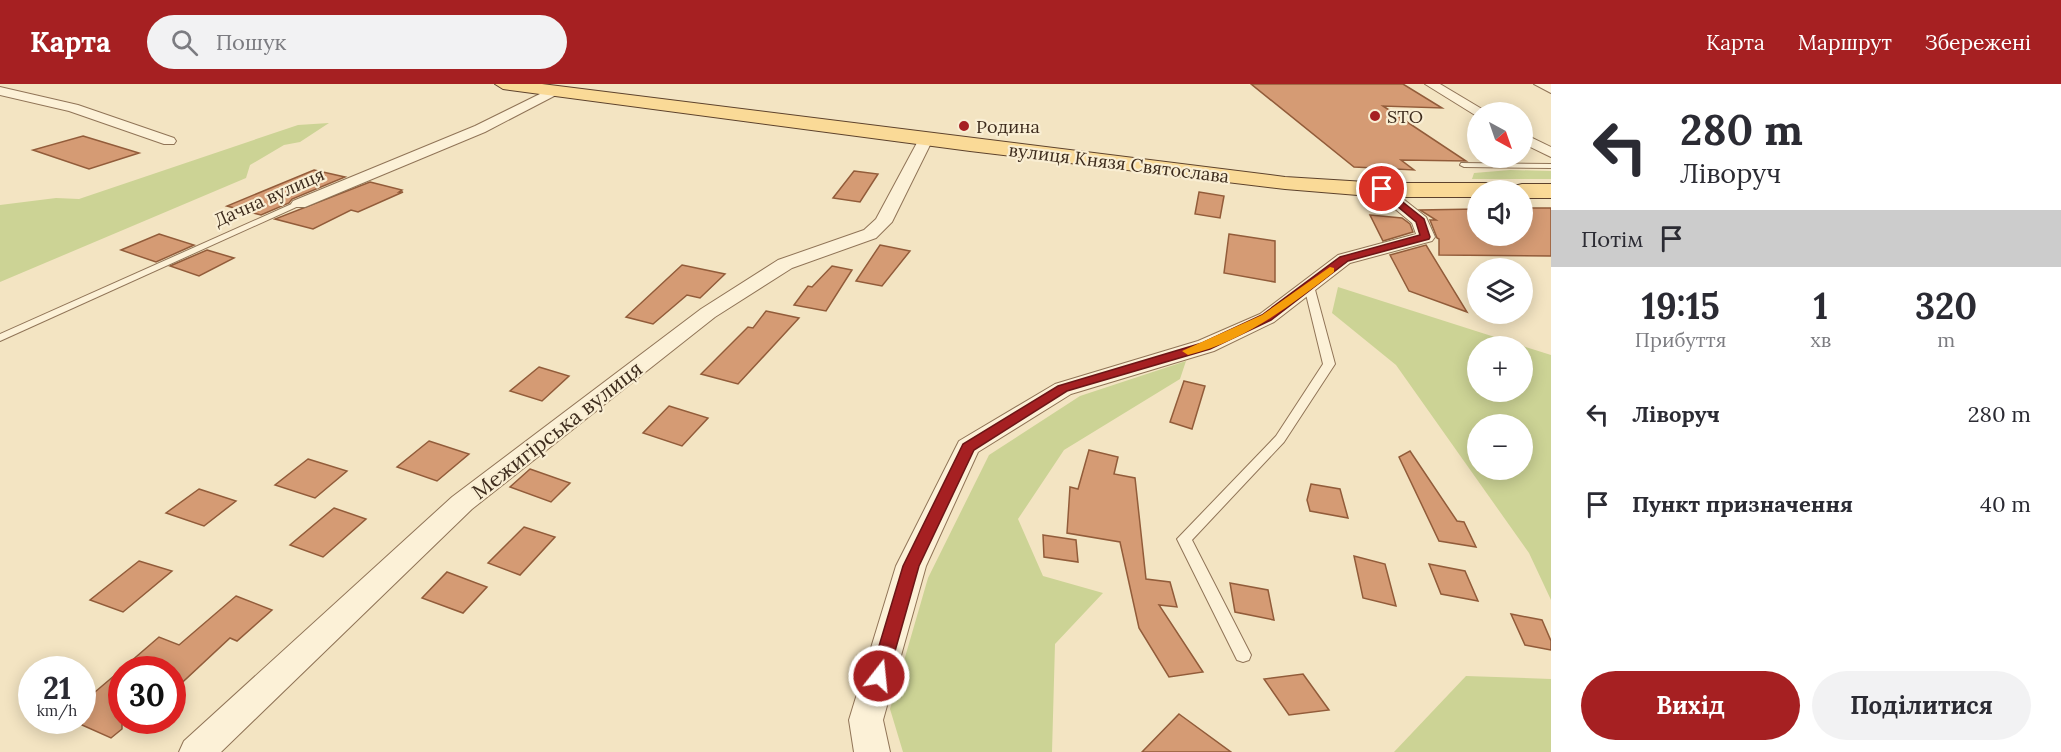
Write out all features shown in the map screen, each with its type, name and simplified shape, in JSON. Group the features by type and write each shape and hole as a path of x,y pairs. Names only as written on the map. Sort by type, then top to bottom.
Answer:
{"main road":[{"name":"вулиця Князя Святослава","path":"503,84 1285,183 1382,189 1467,190"},
{"path":"1533,191 1551,191"}],"street":[{"path":"1431,84 1467,105"},
{"path":"1540,84 1551,89"},
{"path":"0,91 73,108 169,141"},
{"name":"Дачна вулиця","path":"298,204 480,129 554,91"},
{"name":"Межигірська вулиця","path":"198,752 462,503 708,313 785,264 870,234 883,222 926,139"},
{"path":"1533,143 1551,153"},
{"path":"872,752 866,720 911,566 968,447 1063,389 1206,346 1267,318 1344,259 1425,237 1420,221 1382,189"}],"lane":[{"path":"1464,165 1551,166"},
{"name":"Дачна вулиця","path":"0,338 298,204"},
{"path":"1243,655 1184,539 1280,439 1329,364 1310,286"}],"green space":[{"path":"329,123 300,142 284,145 250,165 246,178 0,282 0,205 56,198 79,199 298,125"},
{"path":"1510,170 1551,171 1551,179 1472,179 1474,173"},
{"path":"1338,287 1491,336 1467,336 1467,402 1533,402 1533,349 1551,355 1551,600 1529,553 1477,480 1533,480 1533,414 1467,414 1467,465 1396,365 1332,313"},
{"path":"1186,361 1180,379 1064,450 1018,519 1043,576 1103,593 1055,644 1052,752 903,752 890,709 928,578 989,455 1080,396"},
{"path":"1466,676 1551,679 1551,752 1394,752"}],"building":[{"path":"1251,84 1403,84 1442,108 1383,106 1466,161 1401,160 1414,170 1354,167"},
{"path":"83,136 139,153 89,169 33,150"},
{"path":"314,170 345,177 292,199 289,203 261,215 227,206"},
{"path":"854,171 878,174 860,202 833,198"},
{"path":"370,182 403,192 358,212 351,210 313,229 275,219"},
{"path":"1199,192 1224,196 1220,218 1195,214"},
{"path":"1533,208 1551,208 1551,256 1439,255 1439,239 1430,220 1436,220 1420,210 1467,209 1467,246 1533,246"},
{"path":"1370,215 1402,218 1410,224 1413,232 1383,241"},
{"path":"159,234 194,245 156,262 121,250"},
{"path":"1229,234 1275,241 1275,282 1224,273"},
{"path":"880,245 910,251 882,286 856,281"},
{"path":"1426,245 1467,312 1409,291 1390,255"},
{"path":"207,250 234,258 199,276 170,266"},
{"path":"682,265 725,274 700,298 687,295 653,324 626,317"},
{"path":"832,266 852,270 826,311 794,305 808,286 812,287"},
{"path":"766,311 799,318 738,384 701,374 748,327 753,328"},
{"path":"539,367 569,376 542,401 510,391"},
{"path":"1184,381 1205,386 1192,429 1170,422"},
{"path":"669,406 708,418 682,446 643,433"},
{"path":"429,441 469,454 437,481 397,467"},
{"path":"1089,450 1118,457 1114,474 1135,478 1146,579 1170,582 1177,607 1159,605 1203,672 1169,677 1139,628 1120,542 1067,533 1070,487 1078,489"},
{"path":"1410,451 1457,521 1464,522 1476,547 1439,541 1399,457"},
{"path":"308,459 347,471 315,498 275,485"},
{"path":"530,469 570,483 551,502 510,487"},
{"path":"1311,484 1340,489 1348,518 1310,511 1307,500"},
{"path":"199,489 236,501 204,526 166,513"},
{"path":"334,508 366,519 323,557 290,545"},
{"path":"524,527 555,537 520,575 488,563"},
{"path":"1043,535 1076,540 1078,562 1044,557"},
{"path":"1354,556 1385,564 1396,606 1363,598"},
{"path":"139,561 172,571 123,612 90,600"},
{"path":"1429,564 1465,571 1478,601 1441,594"},
{"path":"447,572 487,587 463,613 422,598"},
{"path":"1230,583 1268,590 1274,620 1235,612"},
{"path":"236,596 272,610 237,641 230,638 186,679 186,656 137,656 159,637 179,645"},
{"path":"1511,614 1542,620 1551,641 1551,650 1525,645"},
{"path":"1303,674 1329,710 1289,715 1264,679"},
{"path":"108,681 108,734 116,734 111,738 96,731 96,691"},
{"path":"1179,714 1231,752 1142,752"}],"slow traffic":[{"path":"1188,351 1206,346 1267,318 1330,270"}],"place":[{"name":"STO","path":"1375,116"},
{"name":"Родина","path":"964,126"}],"route":[{"path":"879,676 911,566 968,447 1063,389 1206,346 1267,318 1344,259 1425,237 1420,221 1382,189"}]}
